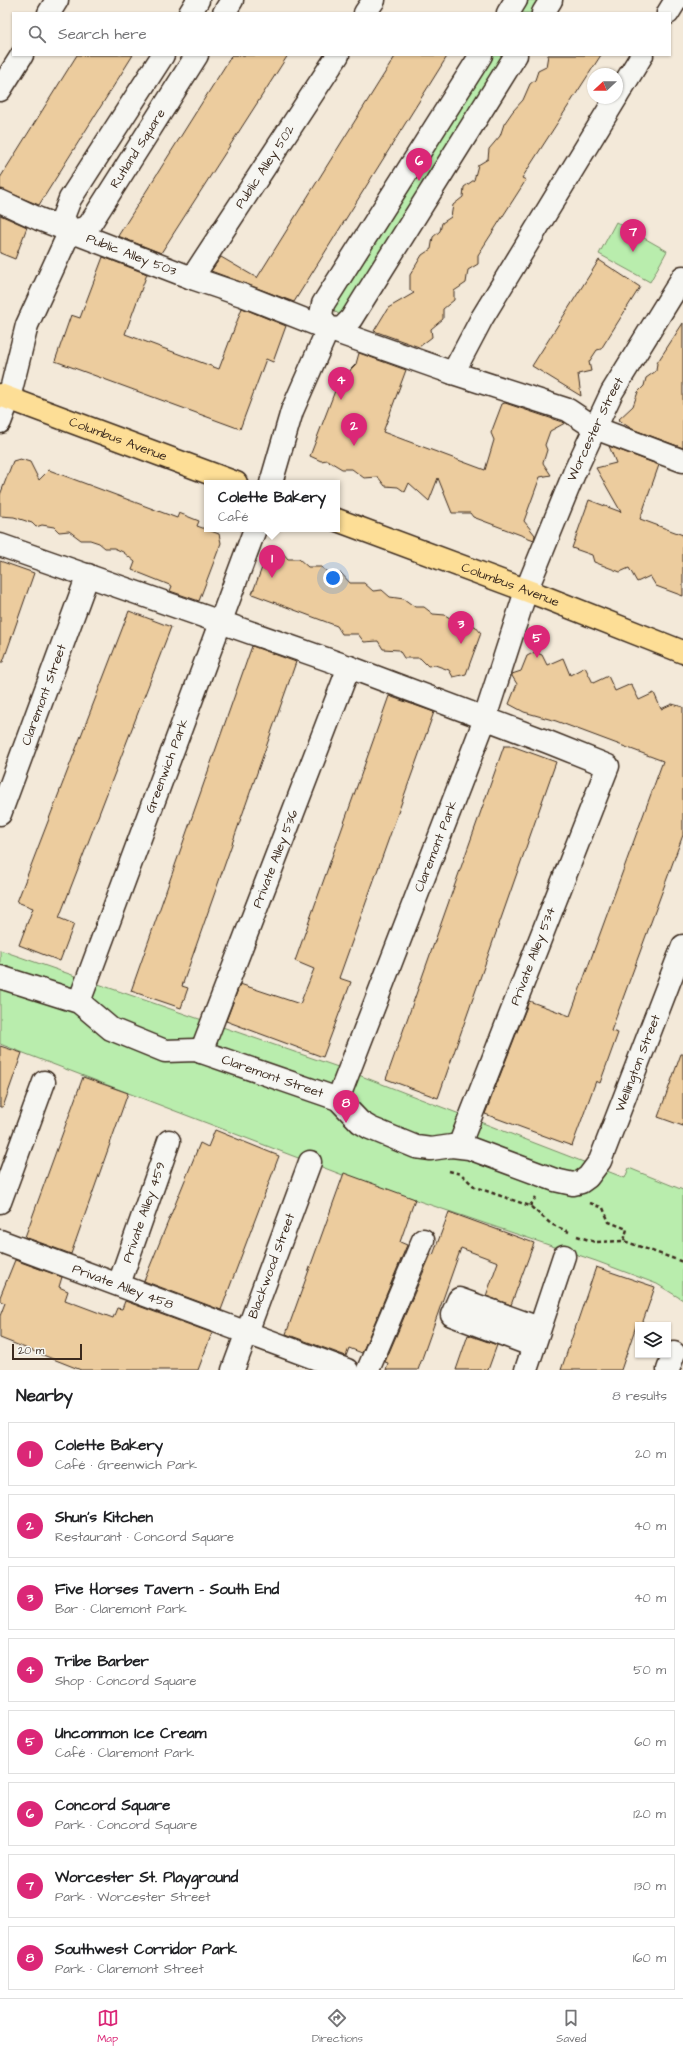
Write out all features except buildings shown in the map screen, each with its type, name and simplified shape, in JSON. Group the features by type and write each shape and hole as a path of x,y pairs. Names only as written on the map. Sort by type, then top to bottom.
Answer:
{"main road":[{"name":"Columbus Avenue","path":"5,397 228,480"},
{"name":"Columbus Avenue","path":"340,521 683,652"}],"street":[{"path":"50,12 58,0"},
{"path":"191,12 198,0"},
{"path":"225,12 232,0"},
{"path":"366,12 374,0"},
{"path":"509,12 516,0"},
{"path":"543,12 551,0"},
{"path":"669,12 676,0"},
{"path":"0,90 21,56"},
{"name":"Rutland Square","path":"70,231 85,228 90,224 196,56"},
{"name":"Public Alley 502","path":"192,278 337,56"},
{"path":"328,329 321,315 324,304 480,56"},
{"path":"328,329 342,328 351,320 515,56"},
{"path":"623,86 641,56"},
{"path":"0,422 5,397 27,325 70,231 63,217 70,199 159,62 179,84"},
{"path":"453,373 482,318 612,104"},
{"name":"Public Alley 503","path":"0,201 70,231 192,278 242,295 328,329 453,373 568,410 595,428 683,461"},
{"name":"Worcester Street","path":"526,591 574,471 612,392 683,277"},
{"path":"272,480 292,411 328,329"},
{"name":"Greenwich Park","path":"79,1002 254,532"},
{"path":"0,544 221,620 485,719"},
{"name":"Claremont Street","path":"0,814 88,575"},
{"name":"Claremont Park","path":"338,1099 485,719 526,591"},
{"name":"Private Alley 536","path":"201,1052 349,667"},
{"name":"Private Alley 534","path":"459,1146 608,766 485,719"},
{"name":"Wellington Street","path":"588,1177 600,1161 683,946"},
{"name":"Claremont Street","path":"0,977 79,1002 111,1029 165,1051 196,1050 338,1099 366,1126 402,1142 425,1149 459,1146 469,1148 561,1182 577,1183 588,1177"},
{"path":"0,1202 44,1082"},
{"name":"Private Alley 459","path":"119,1284 169,1141"},
{"name":"Blackwood Street","path":"233,1370 245,1332 310,1162"},
{"path":"368,1370 422,1240"},
{"name":"Private Alley 458","path":"0,1241 347,1370"},
{"path":"526,1370 564,1256"}],"path":[{"path":"461,1174 475,1187 530,1206 550,1224 575,1235 595,1242 624,1241 683,1262"},
{"path":"584,1201 598,1205 606,1213 609,1222 627,1228 624,1241"}],"green space":[{"path":"526,0 540,0 533,12 519,12"},
{"path":"490,56 504,56 341,316 331,308"},
{"path":"616,222 667,251 650,282 599,254"},
{"path":"0,950 338,1067 625,1178 629,1168 683,1190 683,1300 657,1284 596,1261 348,1177 0,1044"}],"place":[{"name":"Concord Square","path":"419,181"},
{"name":"Worcester St. Playground","path":"633,252"},
{"name":"Tribe Barber","path":"341,400"},
{"name":"Shun's Kitchen","path":"354,446"},
{"name":"Colette Bakery","path":"272,578"},
{"name":"Five Horses Tavern - South End","path":"461,644"},
{"name":"Uncommon Ice Cream","path":"537,658"},
{"name":"Southwest Corridor Park","path":"346,1123"}]}
